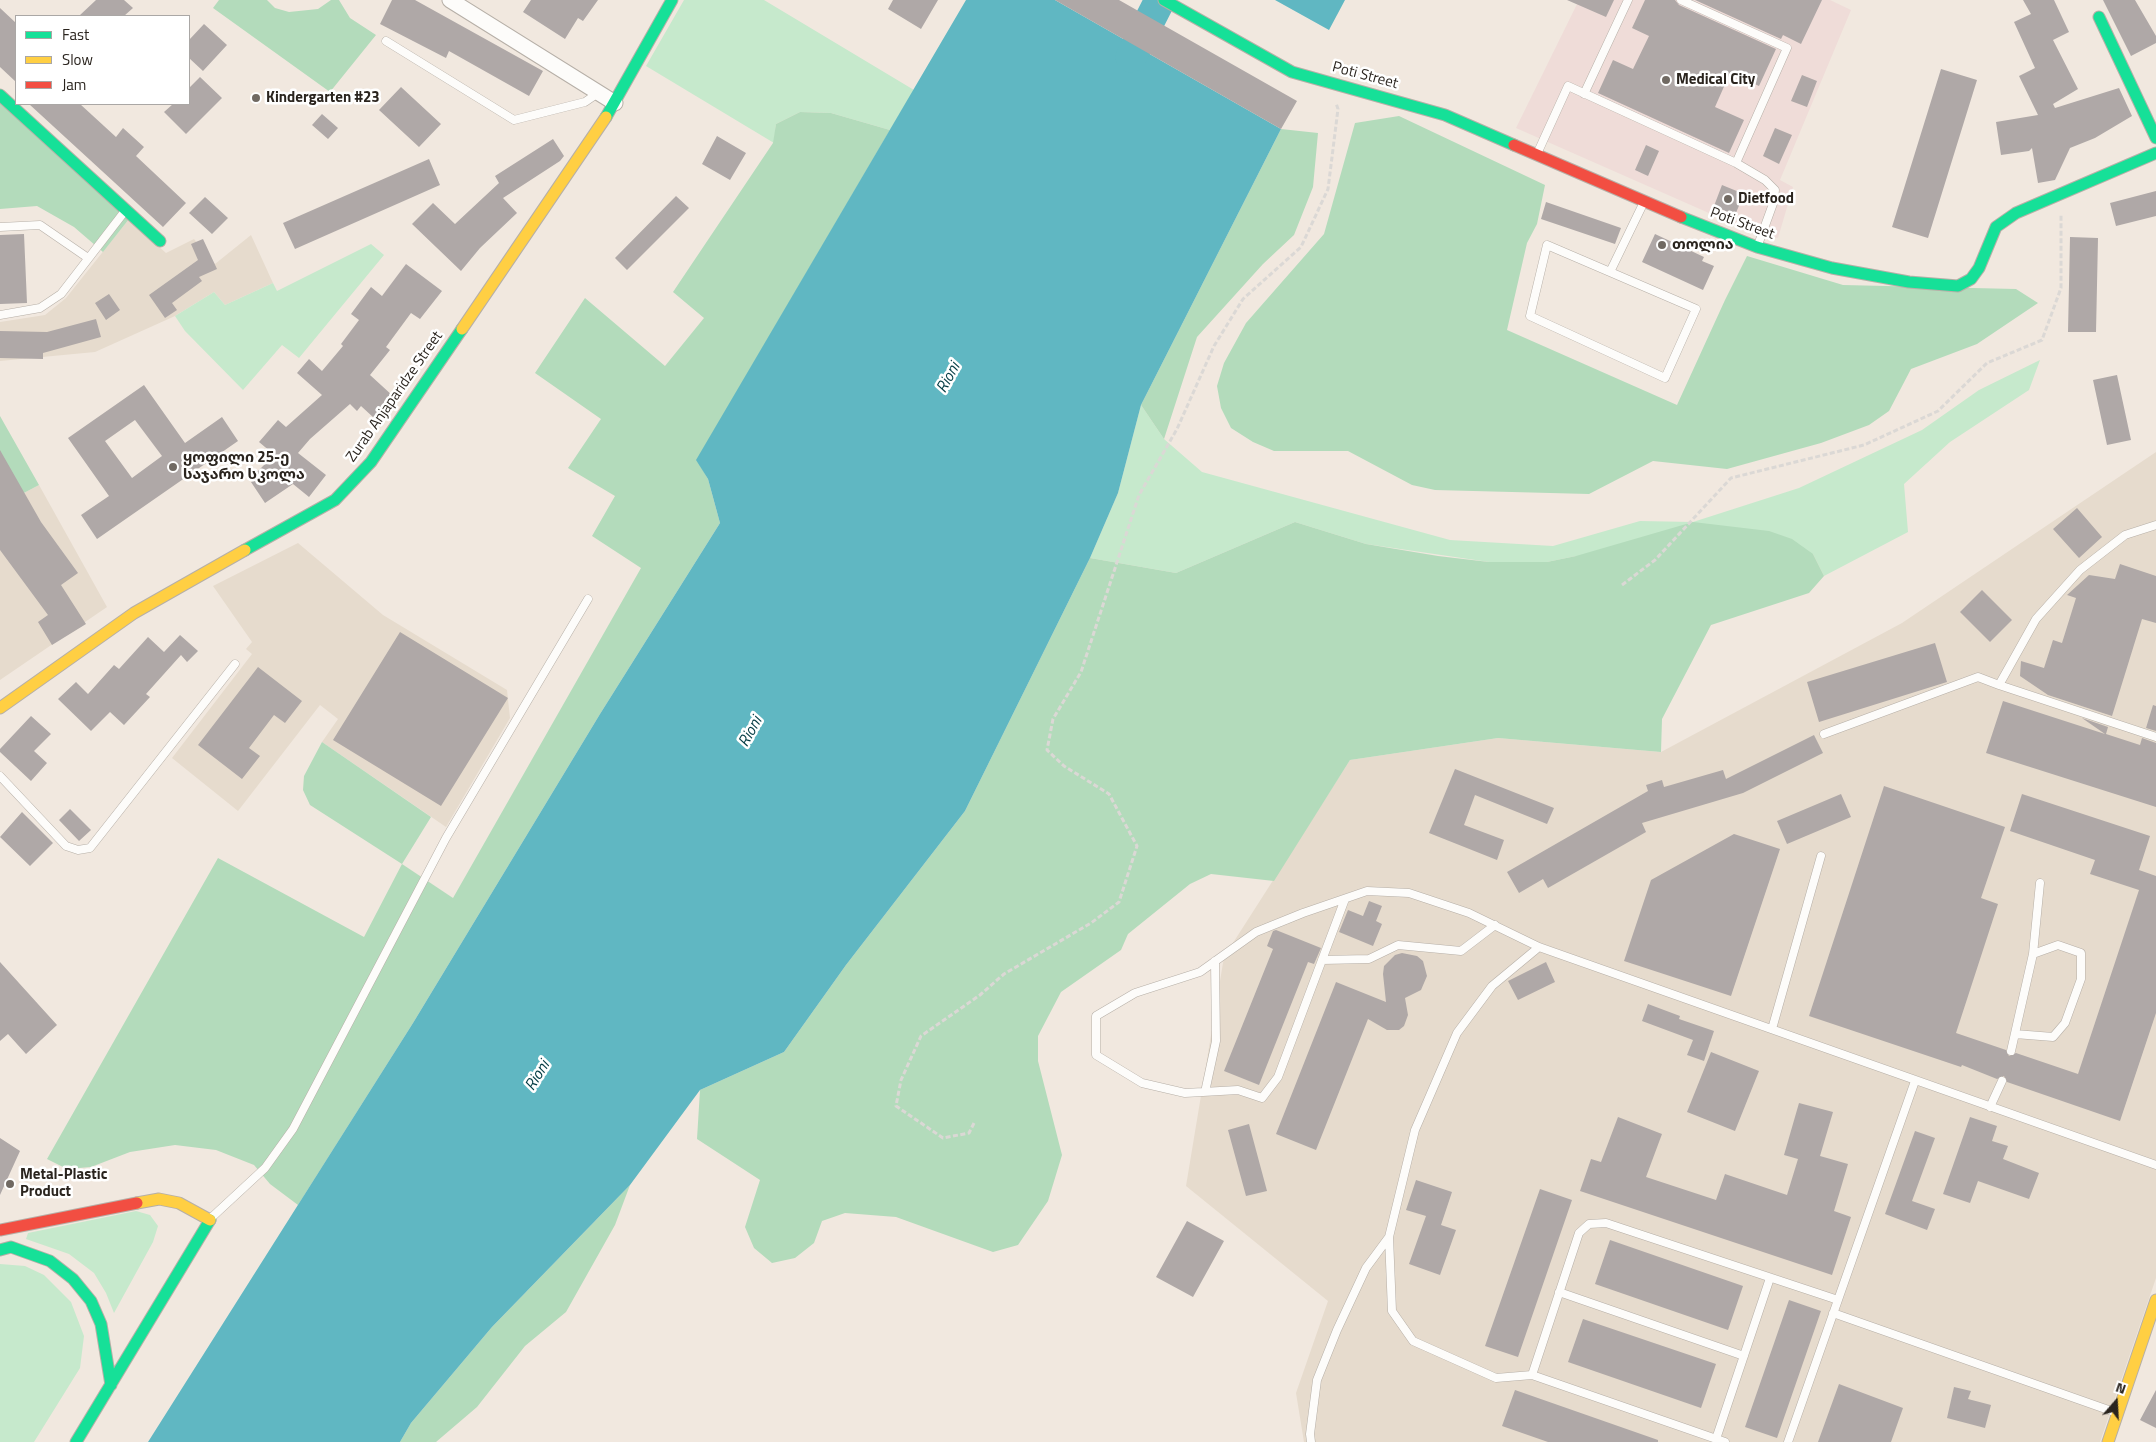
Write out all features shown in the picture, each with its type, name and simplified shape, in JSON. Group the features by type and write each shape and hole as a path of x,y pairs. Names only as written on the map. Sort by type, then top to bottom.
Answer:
{"street":[{"path":"450,0 615,103"},
{"name":"Zurab Anjaparidze Street","path":"0,708 8,698 134,613 335,500 371,462 615,103 672,0"},
{"name":"Poti Street","path":"1164,0 1292,72 1445,115 1644,202 1757,247 1832,268 1908,282 1958,286 1971,279 1979,268 1996,227 2016,213 2156,153"},
{"path":"2099,17 2156,138"},
{"path":"0,95 160,242"},
{"path":"0,1230 159,1199 179,1203 210,1220 76,1442"},
{"path":"0,1250 11,1247 50,1261 72,1279 91,1301 101,1324 111,1385"},
{"path":"2108,1442 2156,1300"}],"lane":[{"path":"1584,94 1628,0"},
{"path":"1681,0 1788,48 1736,163"},
{"path":"386,41 514,120 585,102 598,93"},
{"path":"1537,154 1568,86 1736,163 1765,180 1775,190 1774,201 1757,247"},
{"path":"1610,272 1644,202"},
{"path":"0,315 40,308 61,294 126,210"},
{"path":"0,226 40,225 88,258"},
{"path":"1547,246 1610,272 1696,309 1664,378 1530,316 1547,246"},
{"path":"1999,685 2036,619 2080,570 2125,534 2156,525"},
{"path":"210,1220 265,1168 293,1129 446,838 588,599"},
{"path":"0,776 66,846 78,850 90,848 235,664"},
{"path":"1824,734 1978,677 2156,737"},
{"path":"1772,1029 1821,856"},
{"path":"2011,1051 2033,954 2040,883"},
{"path":"1345,899 1278,1077 1262,1098 1238,1090 1185,1093 1142,1083 1096,1055 1096,1016 1134,993 1200,972 1256,932 1345,899 1367,892 1409,893 1469,913 1539,947 2156,1165"},
{"path":"1322,960 1369,959 1398,944 1461,951 1495,926"},
{"path":"2015,1034 2053,1037 2065,1023 2081,979 2081,953 2058,944 2033,954"},
{"path":"1539,947 1492,986 1457,1033 1415,1130 1389,1237 1392,1311 1413,1341 1496,1378 1532,1375 1725,1442"},
{"path":"1205,1092 1216,1041 1216,961"},
{"path":"1788,1442 1916,1081"},
{"path":"1990,1107 2002,1081"},
{"path":"1532,1375 1579,1233 1589,1224 1606,1224 1838,1300"},
{"path":"1311,1442 1310,1434 1317,1380 1336,1330 1366,1268 1389,1237"},
{"path":"1716,1439 1770,1278"},
{"path":"1559,1292 1744,1356"},
{"path":"1833,1313 2117,1413"}],"path":[{"path":"974,1123 969,1133 943,1138 896,1106 901,1080 921,1036 980,995 1004,974 1091,923 1118,902 1137,846 1109,794 1064,766 1047,750 1053,718 1080,672 1139,495 1177,429 1214,346 1243,299 1301,246 1328,189 1338,109 1328,82"},
{"path":"1622,585 1655,560 1731,478 1864,446 1938,412 1987,363 2042,340 2061,288 2062,194"}],"shaded area":[{"path":"1579,0 1830,0 1851,10 1780,180 1793,187 1778,238 1752,232 1516,128"},
{"path":"129,219 166,253 194,239 215,264 251,235 273,283 225,305 214,292 175,316 95,352 0,361 0,322 45,315 66,298"},
{"path":"2156,452 2156,1278 2100,1442 1304,1442 1296,1393 1328,1301 1186,1186 1224,957 1350,760 1498,738 1661,752 1902,623"},
{"path":"0,458 20,495 39,485 107,607 0,680"},
{"path":"298,543 383,615 507,690 510,718 446,827 322,742 338,719 320,705 238,811 172,758 252,654 246,649 252,642 213,586"}],"green space":[{"path":"219,0 267,0 275,8 289,12 318,9 331,0 339,0 350,18 376,35 330,92 213,8"},
{"path":"684,0 764,0 914,90 890,130 831,113 800,112 776,124 774,143 646,66"},
{"path":"0,100 129,219 103,252 74,227 37,206 0,209"},
{"path":"800,112 831,113 890,130 697,460 708,479 720,523 600,714 413,1023 298,1205 270,1184 254,1165 216,1150 175,1145 130,1152 91,1167 67,1169 47,1159 218,858 364,937 402,864 453,898 641,568 592,536 615,496 568,468 601,419 535,373 585,298 665,366 704,318 673,292 773,143 776,124"},
{"path":"1399,116 1545,185 1537,224 1527,243 1507,330 1677,405 1747,256 1843,285 2016,289 2038,303 1977,344 1911,369 1889,411 1869,425 1821,443 1727,469 1653,461 1589,494 1435,490 1412,485 1348,451 1274,451 1253,442 1231,428 1221,408 1217,386 1224,363 1246,323 1324,234 1355,123"},
{"path":"1281,129 1318,133 1313,187 1294,235 1263,264 1197,337 1164,439 1141,405"},
{"path":"371,244 384,255 299,358 282,345 243,390 185,331 175,316 214,292 225,305 273,283 277,291"},
{"path":"2040,360 2029,390 1950,442 1904,484 1908,532 1824,576 1813,554 1576,556 1547,562 1489,562 1366,544 1295,522 1176,573 1090,558 1118,493 1141,405 1164,439 1202,472 1450,540 1553,546 1640,521 1693,522 1799,488 1922,430 1979,390"},
{"path":"0,416 39,485 20,495 0,458"},
{"path":"1295,522 1366,544 1438,556 1489,562 1547,562 1576,556 1693,522 1769,531 1792,539 1813,554 1824,576 1809,593 1711,625 1662,719 1661,752 1498,738 1350,760 1274,881 1211,874 1190,884 1128,934 1121,950 1061,992 1038,1036 1038,1061 1062,1155 1048,1201 1018,1245 993,1252 896,1217 845,1213 822,1221 814,1243 795,1258 772,1263 754,1248 745,1227 760,1180 697,1139 700,1090 784,1052 846,965 965,811 1090,558 1176,573"},
{"path":"322,742 431,817 402,864 310,805 303,790 304,776"},
{"path":"630,1185 615,1225 566,1312 525,1346 477,1407 436,1442 400,1442 411,1423 492,1327"},
{"path":"136,1211 150,1215 158,1226 153,1242 114,1313 106,1293 94,1273 69,1254 26,1239 28,1233"},
{"path":"0,1264 25,1266 44,1275 71,1302 84,1336 80,1368 34,1442 0,1442"}],"water":[{"path":"966,0 1055,0 1281,129 1141,405 1118,493 1090,558 965,811 846,965 784,1052 700,1090 630,1185 492,1327 411,1423 400,1442 148,1442 413,1023 600,714 720,523 708,479 696,460"},
{"path":"1275,0 1345,0 1329,30"}],"building":[{"path":"96,0 124,0 133,8 125,15 80,15"},
{"path":"392,0 415,0 543,71 529,96 449,51 446,58 380,24"},
{"path":"531,0 598,0 583,21 578,18 565,39 523,12"},
{"path":"893,0 938,0 921,29 888,9"},
{"path":"1055,0 1119,0 1297,101 1281,129"},
{"path":"1567,0 1614,0 1606,17"},
{"name":"Medical City","path":"1645,0 1675,0 1679,5 1776,49 1759,86 1730,73 1715,107 1744,120 1729,153 1598,93 1613,60 1633,69 1649,36 1632,28"},
{"path":"1695,0 1822,0 1801,44 1783,35 1781,39"},
{"path":"2023,0 2054,0 2069,32 2053,40 2078,89 2053,104 2055,108 2119,88 2132,116 2095,138 2070,148 2055,180 2038,183 2032,148 2029,151 2001,155 1996,122 2038,115 2019,76 2035,68 2014,22 2031,14"},
{"path":"2103,0 2135,0 2156,36 2156,43 2131,56"},
{"path":"0,8 15,22 15,81 0,67"},
{"path":"204,24 227,45 203,71 190,59 190,39"},
{"path":"1941,69 1977,80 1928,238 1892,227"},
{"path":"1802,75 1817,81 1807,107 1791,101"},
{"path":"200,77 222,98 186,134 164,112 172,105 190,105 190,87"},
{"path":"401,87 441,124 419,147 379,110"},
{"path":"30,105 81,105 116,137 123,128 144,147 136,156 186,203 163,227"},
{"path":"322,114 338,128 328,139 312,125"},
{"path":"1775,128 1792,135 1779,164 1763,156"},
{"path":"717,136 746,153 730,180 702,164"},
{"path":"553,139 564,156 560,161 503,198 517,213 480,248 461,271 412,224 433,203 455,224 499,183 495,176"},
{"path":"1646,145 1659,151 1648,176 1635,170"},
{"path":"429,159 440,185 295,249 283,223"},
{"path":"1722,185 1744,194 1735,215 1714,206"},
{"path":"2156,191 2156,216 2116,226 2110,203"},
{"path":"676,196 689,208 627,270 615,258"},
{"path":"205,197 228,218 212,234 189,213"},
{"path":"1546,202 1621,228 1615,244 1541,219"},
{"path":"24,234 27,303 0,304 0,235"},
{"path":"1655,234 1704,257 1702,261 1714,266 1703,290 1642,262"},
{"path":"2070,237 2098,238 2096,332 2068,332"},
{"path":"203,239 217,269 199,277 202,281 172,303 177,310 165,318 149,295 198,260 191,244"},
{"path":"406,264 442,291 420,319 411,313 386,347 390,350 370,375 393,396 374,418 361,406 357,411 350,404 310,439 298,453 326,475 309,497 293,484 265,503 251,482 260,476 257,472 271,458 268,455 271,452 259,442 278,420 286,427 322,395 297,373 309,359 322,371 343,346 341,344 359,320 351,314 371,287 382,296"},
{"path":"109,294 120,310 106,320 95,303"},
{"path":"96,319 101,337 43,353 43,359 0,358 0,331 47,332"},
{"path":"2117,375 2131,440 2107,445 2093,380"},
{"name":"ყოფილი 25-ე საჯარო სკოლა","path":"144,385 185,443 222,417 238,441 97,539 81,515 109,496 68,438","holes":["135,420 162,456 132,478 105,441"]},
{"path":"0,450 41,522 78,573 61,585 86,624 52,645 38,622 48,615 0,550"},
{"path":"2077,508 2102,537 2079,558 2053,529"},
{"path":"2120,564 2156,576 2156,623 2142,619 2112,716 2048,695 2020,676 2021,661 2044,668 2053,640 2062,643 2076,598 2067,595 2089,575 2115,579"},
{"path":"1982,590 2012,620 1990,642 1960,612"},
{"path":"400,632 508,698 441,806 333,740"},
{"path":"180,635 198,651 187,662 181,655 146,694 150,697 124,725 110,712 91,731 58,699 76,682 88,694 114,665 119,669 148,637 164,652"},
{"path":"1935,643 1947,682 1819,722 1807,682"},
{"path":"258,667 302,701 285,723 274,715 249,748 260,756 242,779 198,745"},
{"path":"2003,701 2105,734 2082,718 2108,727 2106,734 2140,745 2142,738 2156,743 2156,807 1986,753"},
{"path":"2153,705 2156,706 2156,731 2146,728"},
{"path":"31,716 51,734 34,751 47,763 31,781 0,752 0,749"},
{"path":"1814,735 1823,753 1743,793 1642,823 1646,832 1548,888 1543,879 1519,893 1507,872 1648,791 1646,785 1662,780 1664,787 1723,770 1726,779"},
{"path":"1455,769 1554,808 1547,824 1475,795 1464,825 1504,840 1497,860 1429,833"},
{"path":"1884,786 2005,827 1981,898 1998,904 1956,1033 2006,1050 2009,1056 2016,1053 2078,1074 2139,890 2090,874 2095,860 2010,831 2022,794 2150,836 2139,870 2156,876 2156,1013 2120,1121 2007,1082 2004,1076 1997,1079 1962,1065 1961,1067 1809,1016"},
{"path":"1841,794 1851,817 1787,844 1777,821"},
{"path":"70,809 91,830 79,841 59,820"},
{"path":"22,812 53,843 30,866 0,837"},
{"path":"1734,834 1780,849 1731,996 1624,961 1651,880"},
{"path":"1369,901 1382,906 1376,921 1382,924 1373,946 1339,932 1348,910 1363,916"},
{"path":"1276,930 1321,948 1314,964 1308,962 1259,1085 1224,1071 1273,949 1267,946 1273,931"},
{"path":"1402,953 1417,956 1423,961 1427,976 1421,990 1405,998 1408,1015 1404,1026 1399,1030 1387,1030 1368,1019 1316,1150 1276,1134 1336,982 1386,1002 1384,966 1395,955"},
{"path":"0,962 57,1025 26,1054 8,1034 0,1041"},
{"path":"1546,962 1555,982 1518,1000 1508,981"},
{"path":"1648,1004 1680,1016 1679,1019 1714,1031 1704,1061 1687,1055 1693,1040 1642,1021"},
{"path":"1711,1052 1759,1071 1735,1131 1687,1112"},
{"path":"1799,1103 1833,1112 1820,1156 1848,1164 1834,1211 1851,1217 1832,1275 1580,1191 1591,1159 1601,1162 1618,1117 1662,1134 1646,1177 1716,1200 1725,1174 1787,1195 1798,1159 1784,1155"},
{"path":"1970,1117 1997,1126 1992,1141 2008,1146 2003,1159 2039,1173 2029,1199 1978,1181 1970,1203 1943,1194"},
{"path":"1249,1124 1267,1191 1246,1196 1228,1130"},
{"path":"1915,1131 1935,1138 1912,1201 1935,1209 1927,1230 1885,1214"},
{"path":"0,1138 20,1151 0,1195"},
{"path":"1416,1180 1452,1192 1441,1225 1456,1230 1440,1275 1409,1264 1426,1216 1406,1210"},
{"path":"1540,1189 1572,1200 1518,1357 1485,1346"},
{"path":"1187,1221 1224,1241 1193,1297 1156,1277"},
{"path":"1610,1240 1743,1286 1728,1330 1595,1284"},
{"path":"1789,1300 1821,1311 1777,1438 1745,1427"},
{"path":"1583,1319 1716,1364 1701,1408 1568,1362"},
{"path":"1839,1384 1903,1408 1891,1442 1818,1442"},
{"path":"1954,1387 1971,1391 1968,1399 1991,1405 1985,1428 1947,1418"},
{"path":"1515,1390 1658,1440 1658,1442 1548,1442 1502,1426"},
{"path":"2156,1390 2156,1428 2140,1420"}],"waterway":[{"name":"Rioni","path":"1131,57 1160,0"}],"traffic: fast":[{"path":"606,117 672,0"},
{"path":"1164,0 1292,72 1445,115 1514,145"},
{"path":"2099,17 2156,138"},
{"path":"0,95 160,241"},
{"path":"1681,217 1757,247 1832,268 1909,282 1958,286 1971,279 1979,268 1996,227 2016,213 2156,153"},
{"path":"245,550 335,500 371,462 462,329"},
{"path":"76,1442 210,1220"},
{"path":"0,1250 11,1247 50,1261 73,1279 91,1301 101,1324 111,1385"}],"traffic: slow":[{"path":"462,329 606,117"},
{"path":"0,708 134,613 245,550"},
{"path":"137,1203 159,1199 179,1203 210,1220"},
{"path":"2108,1442 2156,1300"}],"traffic: jam":[{"path":"1514,145 1681,217"},
{"path":"0,1230 137,1203"}],"place":[{"name":"Medical City","path":"1666,80"},
{"name":"Kindergarten #23","path":"256,98"},
{"name":"Dietfood","path":"1728,199"},
{"name":"თოლია","path":"1662,245"},
{"name":"ყოფილი 25-ე საჯარო სკოლა","path":"173,467"},
{"name":"Metal-Plastic Product","path":"10,1184"}]}
